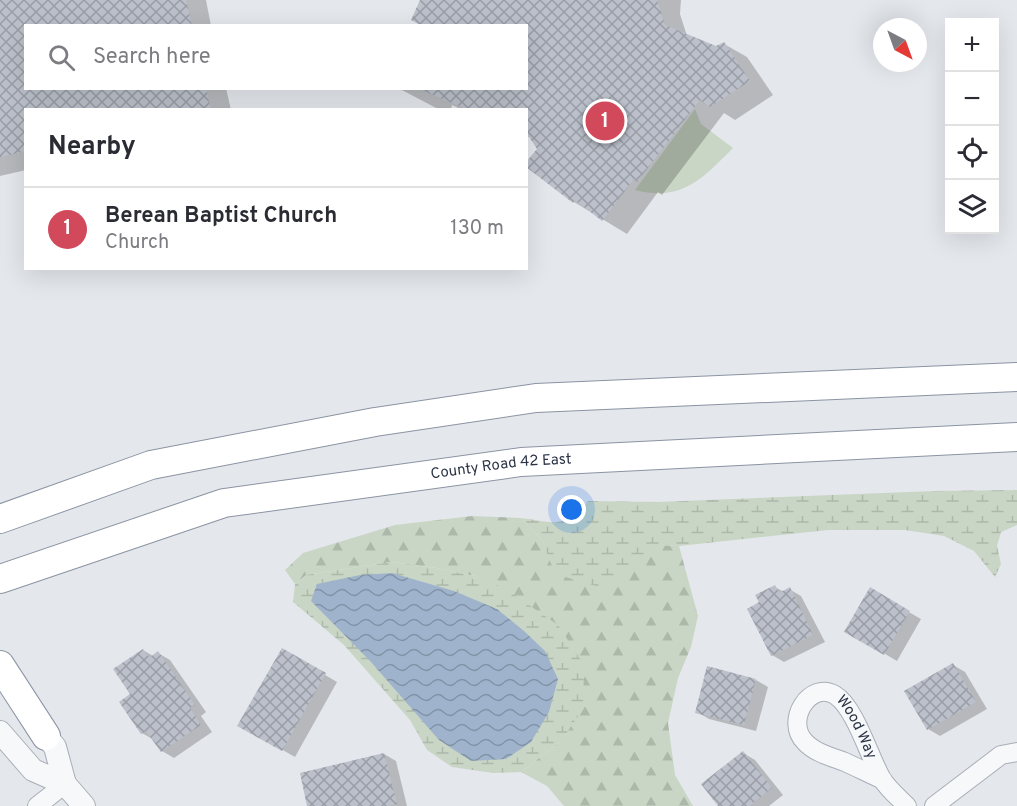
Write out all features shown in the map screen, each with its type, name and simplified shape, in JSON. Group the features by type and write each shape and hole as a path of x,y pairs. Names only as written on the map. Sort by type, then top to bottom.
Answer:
{"highway":[{"path":"0,519 152,465 375,422 536,398 1017,377"},
{"name":"County Road 42 East","path":"0,579 224,503 521,462 1017,437"},
{"path":"0,600 4,593 52,561"},
{"path":"0,665 46,735"}],"street":[{"path":"0,681 55,747 65,784"},
{"name":"Wood Way","path":"883,780 815,750 804,742 796,730 797,716 804,703 812,696 823,692 835,695 845,706 857,727 883,780 907,806"},
{"path":"0,732 33,770 65,784 84,806"},
{"path":"934,806 1001,755 1017,752"},
{"path":"37,806 65,784"}],"green space":[{"path":"695,109 701,124 733,148 701,178 690,185 666,193 635,190"},
{"path":"1017,490 1017,525 1001,532 997,546 1001,564 995,577 974,551 944,536 905,530 828,530 679,546 661,545 599,587 555,574 542,540 521,518 558,522 572,516 588,501 658,502"},
{"path":"472,516 521,518 542,540 549,556 623,569 661,545 679,546 698,616 691,647 678,678 668,723 675,775 693,806 564,806 547,786 521,772 561,741 475,576 391,562 306,575 295,584 285,570 303,553 395,525"},
{"path":"391,562 475,576 506,589 558,625 584,665 583,709 561,741 521,772 493,773 452,767 427,750 410,720 344,645 293,602 295,584 306,575"}],"water":[{"path":"392,573 454,591 497,609 545,651 558,679 549,712 531,742 506,759 471,761 439,740 371,662 311,601 317,584 360,575"}],"building":[{"path":"0,0 186,0 192,24 24,24 24,90 206,90 211,108 24,108 24,151 0,157"},
{"path":"420,0 657,0 665,25 716,46 724,42 750,81 710,107 700,100 637,182 634,179 602,221 575,200 573,203 528,169 528,160 537,149 528,135 528,108 464,108 421,90 528,90 528,24 418,24 411,20"},
{"path":"775,585 779,593 790,587 813,635 771,656 747,609 759,602 755,595"},
{"path":"870,587 910,611 884,655 844,632"},
{"path":"282,648 326,673 282,751 237,726"},
{"path":"143,649 149,658 158,651 195,705 190,708 201,725 161,752 146,731 141,734 119,702 130,694 113,669"},
{"path":"953,663 976,702 927,730 904,691"},
{"path":"707,666 756,679 744,725 695,713"},
{"path":"743,751 772,788 749,806 718,806 701,784"},
{"path":"384,753 397,804 307,806 300,773"}],"place":[{"name":"Berean Baptist Church","path":"605,121"}]}
